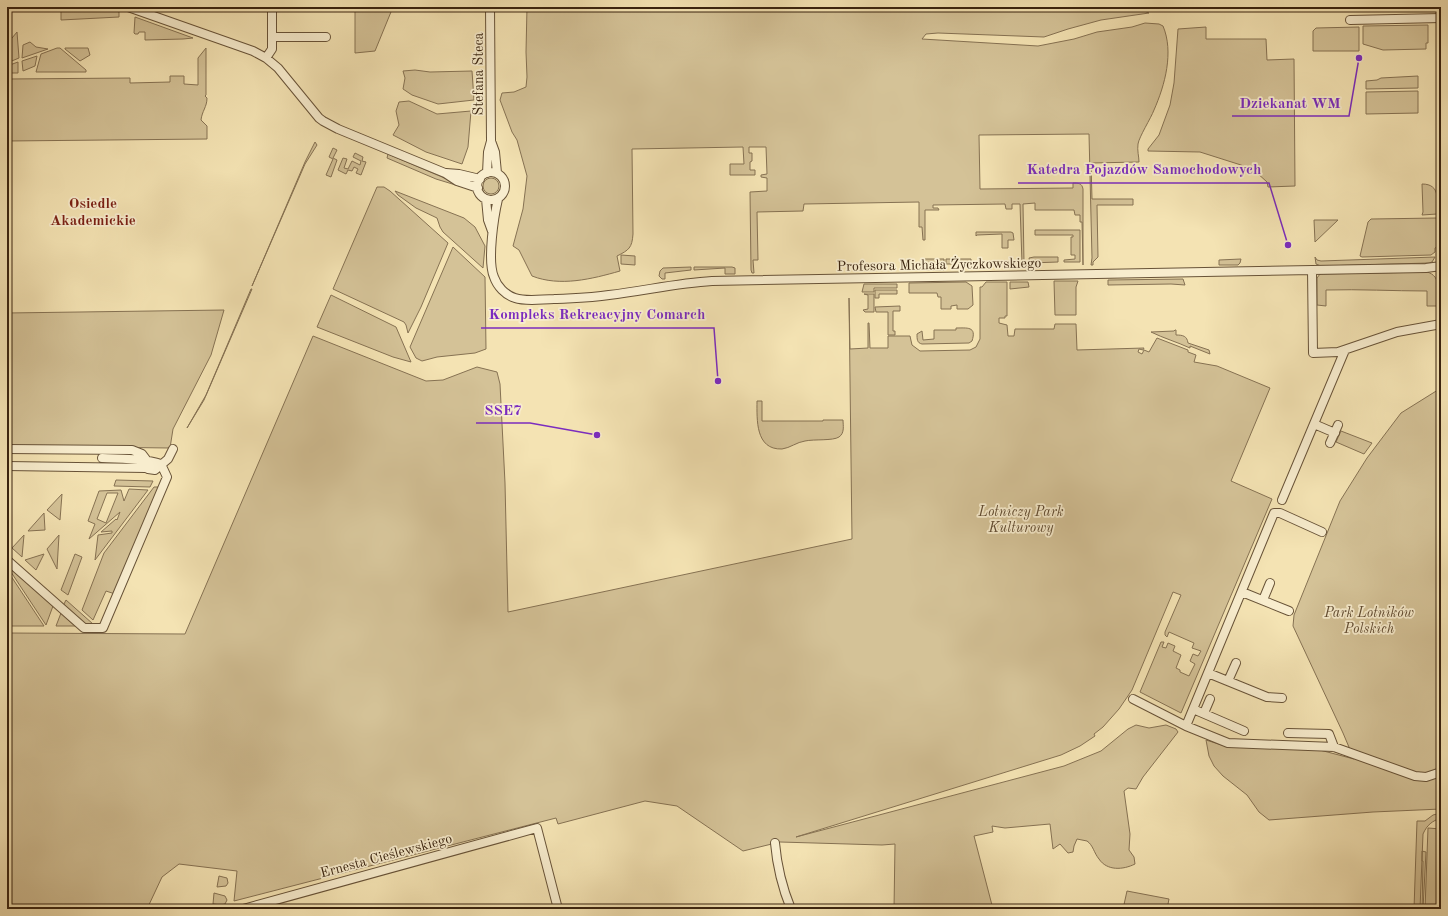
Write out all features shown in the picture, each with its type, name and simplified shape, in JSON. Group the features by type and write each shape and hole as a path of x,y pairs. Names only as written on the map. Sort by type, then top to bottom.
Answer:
{"street":[{"path":"128,7 266,58 284,73 323,121 445,173 457,181 478,188"},
{"path":"266,58 272,50 272,7"},
{"name":"Stefana Steca","path":"490,7 492,141 495,152 497,174"},
{"path":"1350,20 1441,18"},
{"path":"272,37 326,36"},
{"name":"Stefana Steca","path":"488,173 488,152 492,141"},
{"path":"445,173 480,178 488,173 497,174 504,179 505,188 501,196 494,200 486,199 479,192 478,188 480,178"},
{"name":"Profesora Michała Życzkowskiego","path":"486,199 488,220 492,232"},
{"name":"Profesora Michała Życzkowskiego","path":"498,199 492,232 492,268 494,278 505,293 514,298 526,299 587,298 681,283 712,281 1312,270 1441,266"},
{"path":"1312,270 1313,353 1330,353 1345,350 1397,332 1441,324"},
{"path":"1282,500 1345,350"},
{"path":"1314,424 1337,429 1330,443"},
{"path":"7,449 132,450 142,454 147,465"},
{"path":"7,466 161,464 168,459 173,449"},
{"path":"102,458 132,459 147,465"},
{"path":"7,560 84,628 103,628 167,477 161,464"},
{"path":"1186,726 1274,513 1280,513 1322,532"},
{"path":"1263,600 1270,583"},
{"path":"1242,592 1289,611"},
{"path":"1228,681 1236,663"},
{"path":"1208,672 1267,697 1282,698"},
{"path":"1133,699 1186,726 1228,743 1334,747 1415,776 1426,777 1441,772"},
{"path":"1204,713 1210,699"},
{"path":"1193,709 1244,731"},
{"path":"1288,732 1329,734 1334,747"},
{"name":"Ernesta Cieślewskiego","path":"243,909 537,828 558,909"},
{"path":"775,843 776,861 783,890 791,909"}],"green space":[{"path":"61,7 106,7 119,12 119,17 61,20"},
{"path":"347,7 393,7 375,51 355,53 355,9 347,9"},
{"path":"527,7 1134,7 1149,13 1101,20 1044,37 938,33 926,34 922,39 1038,46 1074,39 1097,32 1132,27 1145,23 1159,24 1163,26 1166,36 1168,57 1162,90 1138,144 1139,162 1091,163 1092,199 1133,199 1133,205 1097,205 1098,257 1093,262 1093,265 1091,265 1089,134 979,135 980,189 1073,188 1073,183 1081,184 1083,189 1083,265 1082,222 1080,222 1080,215 1075,215 1074,210 1035,210 1035,203 1023,204 1024,263 1022,263 1020,204 1012,204 1012,209 1006,209 1005,204 933,205 933,208 938,208 939,210 925,210 925,240 923,240 922,227 919,227 919,202 804,204 803,211 757,212 758,260 753,260 754,273 752,273 750,192 767,191 767,178 761,177 761,175 767,174 766,147 749,147 749,153 752,153 750,170 755,170 755,175 730,175 730,164 744,164 743,147 632,149 633,234 631,246 617,256 620,271 576,281 554,281 532,276 519,250 513,246 523,209 527,176 517,140 512,132 500,100 502,93 514,92 526,87"},
{"path":"135,17 193,38 145,40 145,32 139,32 138,34 134,33"},
{"path":"1428,25 1428,43 1426,43 1426,49 1383,50 1363,44 1363,26"},
{"path":"1206,27 1206,39 1266,39 1267,60 1294,59 1295,186 1268,187 1267,182 1256,172 1241,165 1200,152 1148,151 1159,135 1170,105 1174,83 1178,29"},
{"path":"1359,27 1359,51 1313,51 1313,31 1316,28"},
{"path":"17,32 19,58 7,63 7,44"},
{"path":"30,42 36,47 48,49 22,58 23,45"},
{"path":"60,48 86,70 86,72 36,72 41,54"},
{"path":"65,48 88,48 90,55 80,61"},
{"path":"206,48 205,96 207,101 201,120 207,126 207,139 7,141 7,79 130,78 130,83 170,82 170,76 184,76 184,84 198,85 198,58"},
{"path":"37,56 35,66 23,71 22,61"},
{"path":"18,62 18,73 7,73 7,66"},
{"path":"415,70 430,72 472,71 474,100 438,104 412,95 403,89 405,78 403,71"},
{"path":"1418,76 1418,88 1366,89 1366,81 1381,78"},
{"path":"1418,91 1418,113 1366,114 1366,92"},
{"path":"409,101 437,114 471,111 468,147 462,164 426,152 393,135 399,125 396,111 399,102"},
{"path":"315,142 317,145 305,164 252,286 305,162"},
{"path":"333,148 337,150 333,158 337,160 331,177 326,175 333,159 329,157"},
{"path":"355,153 363,157 362,161 366,162 361,175 356,173 358,169 354,167 352,171 348,170 346,174 338,170 343,158 347,159 344,168 348,169 352,161 360,165 361,161 353,157"},
{"path":"388,154 456,183 459,186 436,179 387,158"},
{"path":"488,178 494,178 499,183 497,192 494,194 488,194 483,189 483,183"},
{"path":"1422,184 1432,187 1437,194 1437,214 1422,215"},
{"path":"377,187 384,187 390,191 448,243 421,307 408,333 404,322 333,289"},
{"path":"395,191 464,218 475,227 485,246 483,268 443,232 437,218 416,208 398,195"},
{"path":"1437,218 1437,247 1435,248 1435,252 1431,255 1360,256 1368,222 1371,219"},
{"path":"1314,220 1338,220 1315,242"},
{"path":"1035,230 1080,230 1080,262 1064,262 1064,260 1075,259 1075,255 1071,255 1071,237 1073,237 1073,235 1035,235"},
{"path":"976,232 1011,232 1013,233 1014,240 1008,240 1008,248 1002,248 1002,234 976,236"},
{"path":"453,247 485,277 486,349 475,353 437,357 422,361 416,358 410,347"},
{"path":"621,255 635,256 635,265 621,264"},
{"path":"1058,257 1058,262 1030,263 1029,258"},
{"path":"1315,257 1317,260 1321,261 1435,257 1432,262 1429,263 1321,266 1316,264"},
{"path":"923,259 944,259 944,270 923,270"},
{"path":"946,259 971,259 971,264 946,264"},
{"path":"1241,259 1238,265 1219,265 1219,260"},
{"path":"691,267 691,270 665,273 665,279 662,279 659,276 660,271 663,268"},
{"path":"694,267 732,267 735,268 735,274 725,274 725,268 694,270"},
{"path":"1427,272 1432,274 1437,281 1438,306 1427,306 1427,291 1351,290 1326,290 1326,306 1317,305 1317,278 1320,274"},
{"path":"1183,279 1185,285 1108,285 1108,280"},
{"path":"1054,281 1078,281 1076,287 1076,315 1055,315"},
{"path":"966,282 972,286 973,305 968,309 957,309 957,305 951,306 951,309 941,309 941,297 938,297 937,293 909,293 909,283"},
{"name":"Lotniczy Park Kulturowy","path":"986,282 1007,282 1007,316 1005,316 1005,318 999,318 999,323 1007,325 1008,336 1014,336 1015,329 1054,329 1055,324 1076,324 1077,350 1144,348 1143,350 1139,349 1138,352 1142,354 1144,350 1149,352 1157,338 1188,350 1188,352 1196,355 1194,362 1217,366 1270,388 1231,481 1272,499 1181,713 1140,692 1161,642 1164,642 1162,647 1166,648 1168,643 1175,646 1173,651 1181,655 1176,668 1180,670 1180,672 1189,676 1195,664 1190,661 1193,654 1198,656 1201,651 1192,648 1194,643 1169,632 1167,637 1165,635 1181,595 1173,592 1132,690 1119,709 1103,727 1094,734 1095,736 1080,746 1061,755 796,837 1064,766 1101,751 1128,729 1136,725 1149,728 1166,725 1176,729 1178,732 1143,777 1136,789 1128,788 1124,791 1130,834 1129,850 1134,857 1135,864 1120,868 1106,866 1102,863 1087,841 1077,839 1073,852 1068,853 1060,844 1053,849 1050,824 1005,828 992,826 993,832 974,836 993,909 894,909 895,844 882,845 780,842 743,851 677,806 645,801 558,824 556,818 234,901 237,871 179,864 162,877 147,909 7,909 7,633 185,634 313,336 426,381 443,380 477,367 497,372 500,384 505,483 508,612 852,539 849,298 850,349 868,348 869,323 870,348 888,348 888,336 910,336 912,345 920,351 970,350 976,347 980,339 980,287 982,287"},
{"path":"1010,282 1028,282 1029,287 1010,289"},
{"path":"864,284 897,284 897,288 874,288 874,292 862,292"},
{"path":"251,289 204,400 187,428 206,395"},
{"path":"875,290 897,290 897,294 879,294 879,298 875,298"},
{"path":"864,294 874,294 874,312 865,312 863,310 868,309 868,295"},
{"path":"331,295 396,327 411,362 393,357 317,327"},
{"path":"900,306 900,311 893,311 893,331 895,331 895,335 888,335 888,312 876,312 875,307"},
{"path":"224,310 211,355 173,429 170,448 7,446 7,313"},
{"path":"956,328 967,328 972,330 972,341 969,343 919,343 917,334 922,331 923,340 934,339 934,330 956,330"},
{"path":"1175,330 1176,335 1184,336 1188,343 1209,350 1210,354 1190,346 1190,348 1151,332"},
{"name":"Park Lotników Polskich","path":"1441,388 1441,809 1373,812 1269,820 1259,812 1247,795 1223,776 1214,766 1209,756 1206,740 1225,746 1316,749 1354,759 1293,626 1294,615 1340,501 1367,458 1401,413"},
{"path":"757,401 762,401 762,421 843,420 842,433 836,438 805,441 782,449 773,448 762,439 759,432"},
{"path":"1341,431 1372,443 1364,454 1336,442"},
{"path":"116,480 153,481 150,487 114,486"},
{"path":"154,487 161,487 115,594 106,591 93,620 82,610 104,553"},
{"path":"129,489 148,490 95,560 98,535 112,533 112,531 101,532 116,519 117,520 120,512 89,539 95,524 88,521 99,491 121,490 124,501","holes":["107,493 118,493 106,523 97,519"]},
{"path":"62,494 60,520 47,510"},
{"path":"44,513 45,530 28,531"},
{"path":"24,535 22,557 12,548"},
{"path":"59,535 57,569 47,549"},
{"path":"44,554 36,570 25,560"},
{"path":"75,554 82,557 68,595 61,590"},
{"path":"7,566 53,606 46,625"},
{"path":"7,570 44,626 7,626"},
{"path":"66,600 93,624 87,626 63,606"},
{"path":"61,613 75,626 56,626"},
{"path":"1441,813 1441,818 1430,824 1423,834 1420,909 1414,909 1417,821 1425,821 1433,815"},
{"path":"1428,828 1441,829 1441,909 1425,909"},
{"path":"1422,851 1426,852 1423,909 1422,909"},
{"path":"219,876 227,878 228,883 226,886 217,887"},
{"path":"1127,891 1169,899 1167,909 1123,909"},
{"path":"214,893 225,896 227,900 225,904 213,904"}],"place":[{"name":"Dziekanat WM","path":"1359,58"},
{"name":"Katedra Pojazdów Samochodowych","path":"1288,245"},
{"name":"Kompleks Rekreacyjny Comarch","path":"718,381"},
{"name":"SSE7","path":"597,435"}],"district":[{"name":"Osiedle Akademickie","path":"93,212"}]}
